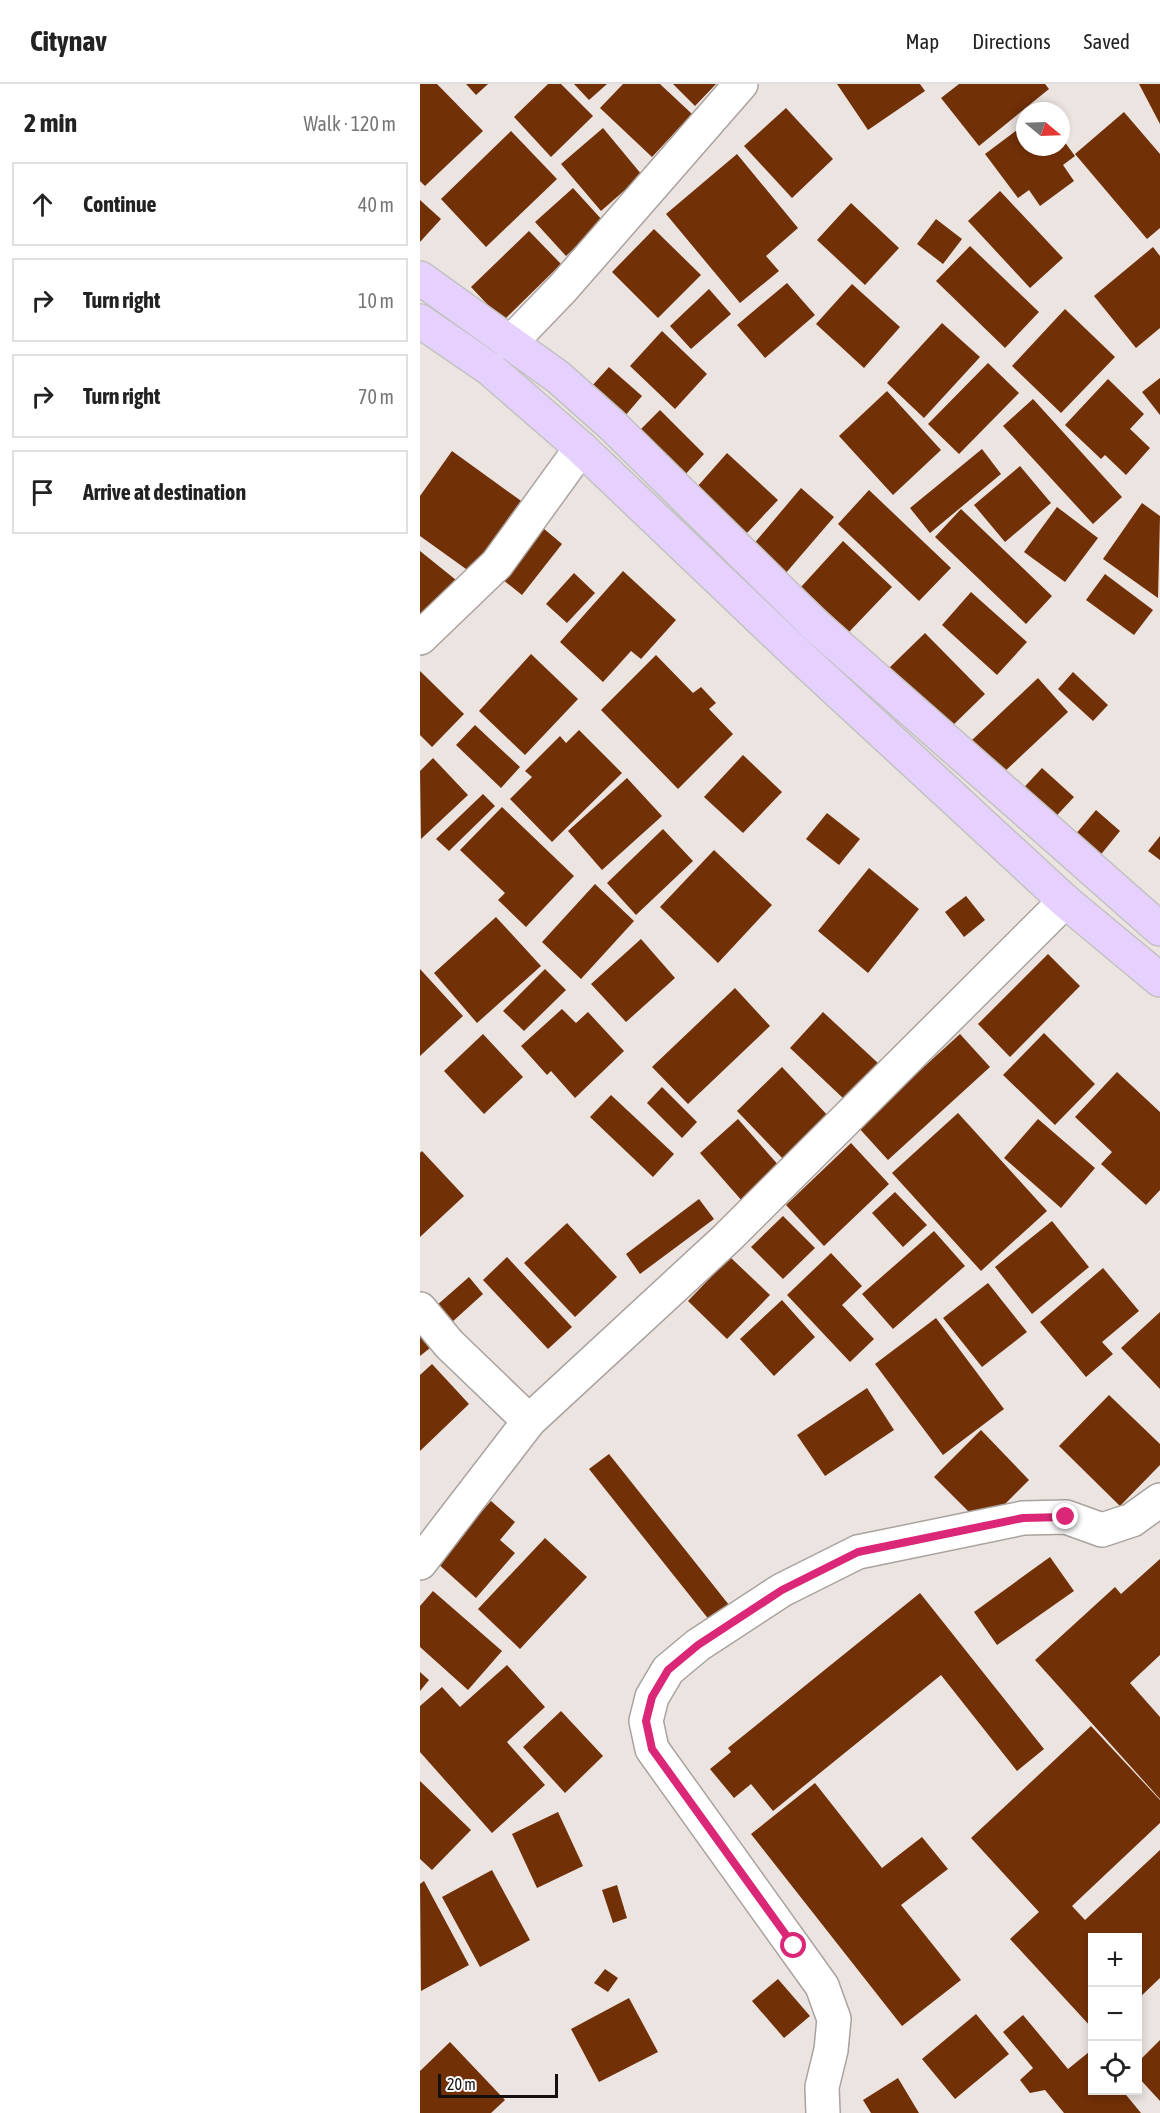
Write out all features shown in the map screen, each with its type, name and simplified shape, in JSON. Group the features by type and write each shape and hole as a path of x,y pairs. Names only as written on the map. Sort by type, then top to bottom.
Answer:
{"main road":[{"path":"420,278 558,377 612,425 814,625 1160,929"},
{"path":"420,321 490,369 581,447 793,650 1065,901 1160,980"}],"street":[{"path":"510,343 601,245 741,84"},
{"path":"420,638 497,564 581,447"},
{"path":"420,1563 529,1421 727,1238 1065,901"},
{"path":"420,1309 449,1344 529,1421"},
{"path":"823,2113 822,2087 831,2050 834,2019 822,1986 652,1749 646,1721 652,1697 668,1670 698,1645 782,1590 858,1552 1023,1518 1066,1517 1102,1530 1132,1520 1160,1500"}],"building":[{"path":"420,84 437,84 483,131 425,186 420,181"},
{"path":"466,84 488,84 476,95"},
{"path":"548,84 561,84 593,116 551,157 514,117"},
{"path":"574,84 607,84 589,100"},
{"path":"623,84 660,84 692,114 652,157 600,108"},
{"path":"673,84 716,84 695,106"},
{"path":"837,84 920,84 925,91 868,130"},
{"path":"959,84 1045,84 1049,89 1033,102 1016,102 1016,116 979,146 941,98"},
{"path":"1139,84 1160,84 1160,124"},
{"path":"786,108 833,159 792,198 744,146"},
{"path":"1124,112 1160,154 1160,228 1147,239 1075,154"},
{"path":"603,128 642,175 601,211 561,164"},
{"path":"511,131 557,179 486,247 441,199"},
{"path":"1016,131 1016,156 1070,156 1070,149 1075,156 1063,165 1074,181 1040,206 1029,190 1018,198 985,154"},
{"path":"737,154 798,228 766,256 779,271 740,303 666,214"},
{"path":"573,188 603,221 566,256 535,222"},
{"path":"1000,191 1063,258 1030,288 968,221"},
{"path":"420,200 441,219 420,242"},
{"path":"851,203 899,248 865,285 817,240"},
{"path":"936,219 962,239 943,264 917,244"},
{"path":"654,229 701,275 658,318 612,272"},
{"path":"529,231 561,264 503,321 471,287"},
{"path":"970,246 1039,312 1005,348 936,281"},
{"path":"1153,247 1160,256 1160,328 1136,348 1094,296"},
{"path":"787,283 815,315 765,358 737,325"},
{"path":"852,284 900,327 864,368 816,324"},
{"path":"709,289 731,314 691,349 670,326"},
{"path":"1065,309 1115,357 1061,413 1012,366"},
{"path":"942,323 980,357 924,418 887,383"},
{"path":"662,331 707,374 675,409 630,366"},
{"path":"988,363 1019,393 959,454 928,424"},
{"path":"609,367 642,396 624,417 591,387"},
{"path":"1160,378 1160,415 1142,392"},
{"path":"1108,379 1144,414 1130,429 1150,448 1126,475 1105,455 1101,459 1065,425"},
{"path":"887,391 941,450 893,495 839,436"},
{"path":"1033,399 1122,497 1093,524 1003,426"},
{"path":"660,410 704,454 682,478 637,433"},
{"path":"982,449 1001,474 930,533 910,508"},
{"path":"452,451 524,503 473,574 420,536 420,496"},
{"path":"727,453 778,500 747,533 697,487"},
{"path":"1020,466 1051,503 1005,542 974,505"},
{"path":"801,488 834,517 785,574 752,546"},
{"path":"869,490 951,568 919,601 838,524"},
{"path":"1142,503 1160,516 1158,598 1103,559"},
{"path":"1057,507 1098,538 1065,582 1024,552"},
{"path":"961,509 1052,596 1026,624 935,537"},
{"path":"543,528 562,544 522,595 502,579"},
{"path":"843,541 892,587 849,632 801,587"},
{"path":"420,551 456,580 420,625"},
{"path":"623,571 676,620 641,659 631,651 603,682 560,642"},
{"path":"574,573 595,593 567,623 546,604"},
{"path":"1105,574 1153,610 1134,635 1086,600"},
{"path":"971,592 1027,642 997,675 942,625"},
{"path":"925,633 985,694 947,731 888,669"},
{"path":"531,654 578,699 525,755 479,711"},
{"path":"656,655 693,693 701,687 716,703 709,709 733,734 678,789 601,710"},
{"path":"420,671 464,714 432,747 420,735"},
{"path":"1073,672 1108,705 1093,721 1058,689"},
{"path":"1038,678 1068,712 1002,774 971,741"},
{"path":"475,725 520,767 501,788 456,745"},
{"path":"579,730 622,773 552,842 510,799 532,777 525,771 560,736 566,743"},
{"path":"743,755 782,792 743,833 704,797"},
{"path":"433,758 468,795 421,839 420,771"},
{"path":"1042,768 1074,797 1047,826 1015,797"},
{"path":"627,778 662,816 602,870 568,831"},
{"path":"483,794 495,806 449,851 436,839"},
{"path":"502,807 574,876 526,927 498,900 505,893 460,850"},
{"path":"1096,810 1120,831 1094,863 1069,842"},
{"path":"827,813 860,839 839,865 806,839"},
{"path":"663,829 693,861 636,915 607,883"},
{"path":"1160,836 1160,860 1148,851"},
{"path":"714,850 772,905 718,963 660,907"},
{"path":"869,868 919,909 868,973 818,931"},
{"path":"595,884 634,921 581,979 542,942"},
{"path":"966,896 985,920 964,937 945,912"},
{"path":"496,917 541,966 477,1023 434,973"},
{"path":"641,939 675,978 626,1022 591,984"},
{"path":"1048,954 1080,986 1010,1057 978,1024"},
{"path":"420,969 463,1016 420,1056"},
{"path":"545,969 566,990 524,1031 503,1011"},
{"path":"735,988 770,1026 688,1104 652,1067"},
{"path":"562,1009 576,1023 588,1012 624,1051 575,1098 551,1071 547,1075 521,1046"},
{"path":"823,1012 879,1064 845,1100 790,1048"},
{"path":"1044,1033 1095,1084 1055,1125 1003,1075"},
{"path":"483,1034 523,1077 484,1114 444,1071"},
{"path":"960,1034 990,1067 888,1160 858,1127"},
{"path":"782,1067 831,1119 787,1163 737,1111"},
{"path":"1117,1072 1160,1112 1160,1190 1146,1205 1101,1164 1112,1152 1075,1117"},
{"path":"662,1087 697,1122 682,1138 647,1103"},
{"path":"611,1095 674,1154 653,1177 590,1117"},
{"path":"958,1113 1047,1211 981,1271 892,1173"},
{"path":"738,1119 780,1167 743,1202 700,1153"},
{"path":"1038,1119 1095,1168 1061,1208 1004,1158"},
{"path":"851,1143 889,1184 824,1246 786,1205"},
{"path":"422,1151 464,1196 420,1237 420,1153"},
{"path":"895,1192 927,1225 903,1247 872,1213"},
{"path":"699,1199 714,1219 640,1274 626,1254"},
{"path":"783,1216 815,1248 783,1279 751,1247"},
{"path":"1052,1221 1089,1267 1032,1314 995,1267"},
{"path":"567,1223 617,1277 575,1317 524,1263"},
{"path":"934,1231 965,1266 893,1329 862,1294"},
{"path":"831,1253 862,1286 842,1305 874,1339 850,1362 787,1295"},
{"path":"507,1257 572,1327 548,1349 483,1280"},
{"path":"730,1257 770,1295 727,1339 688,1301"},
{"path":"1103,1268 1139,1311 1102,1342 1113,1354 1086,1377 1040,1322"},
{"path":"469,1277 483,1294 451,1323 436,1306"},
{"path":"988,1283 1027,1332 982,1367 943,1318"},
{"path":"782,1300 815,1337 774,1376 740,1339"},
{"path":"1160,1312 1160,1389 1121,1348"},
{"path":"936,1318 1004,1409 943,1455 875,1364"},
{"path":"420,1334 430,1348 420,1356"},
{"path":"432,1364 469,1404 420,1451 420,1375"},
{"path":"867,1388 894,1430 825,1476 797,1435"},
{"path":"1109,1395 1160,1444 1160,1465 1120,1506 1059,1446"},
{"path":"981,1430 1029,1480 983,1526 934,1477"},
{"path":"609,1454 737,1615 718,1631 589,1469"},
{"path":"491,1501 515,1522 500,1540 515,1553 476,1598 436,1562"},
{"path":"545,1538 587,1577 520,1649 478,1609"},
{"path":"1050,1557 1074,1591 997,1645 974,1612"},
{"path":"1160,1559 1160,1655 1130,1683 1160,1717 1160,1799 1035,1660 1115,1587 1121,1594"},
{"path":"433,1591 502,1651 468,1690 420,1647 420,1606"},
{"path":"920,1593 1044,1749 1017,1771 941,1675 773,1811 751,1784 734,1798 710,1769 731,1752 728,1748"},
{"path":"507,1665 545,1707 507,1742 545,1785 492,1833 420,1752 420,1706 442,1687 460,1707"},
{"path":"420,1672 429,1680 420,1691"},
{"path":"561,1711 603,1756 565,1793 523,1747"},
{"path":"1091,1726 1160,1800 1160,1823 1072,1906 1085,1920 1160,1850 1160,1978 1142,1995 1142,1933 1088,1933 1088,2024 1010,1939 1039,1912 971,1838"},
{"path":"420,1781 471,1830 432,1870 420,1859"},
{"path":"815,1783 882,1868 922,1837 948,1869 901,1905 961,1980 902,2026 751,1834"},
{"path":"558,1812 583,1866 537,1888 512,1834"},
{"path":"492,1870 530,1940 480,1967 442,1897"},
{"path":"424,1881 469,1965 421,1991 420,1884"},
{"path":"617,1885 627,1918 613,1923 602,1890"},
{"path":"605,1969 618,1978 608,1992 594,1983"},
{"path":"778,1979 810,2016 784,2038 752,2001"},
{"path":"629,1998 658,2052 599,2082 571,2029"},
{"path":"976,2014 1009,2054 955,2099 922,2059"},
{"path":"1023,2015 1068,2069 1088,2053 1088,2095 1126,2095 1141,2113 1064,2113 1045,2090 1030,2093 1020,2080 1033,2068 1003,2032"},
{"path":"1160,2040 1160,2101 1142,2081 1142,2058"},
{"path":"450,2042 505,2100 491,2113 420,2113 420,2071"},
{"path":"898,2078 919,2113 871,2113 863,2100"}],"route":[{"path":"794,1946 652,1749 646,1721 652,1697 668,1670 698,1645 782,1590 858,1552 1023,1518 1066,1517"}]}
